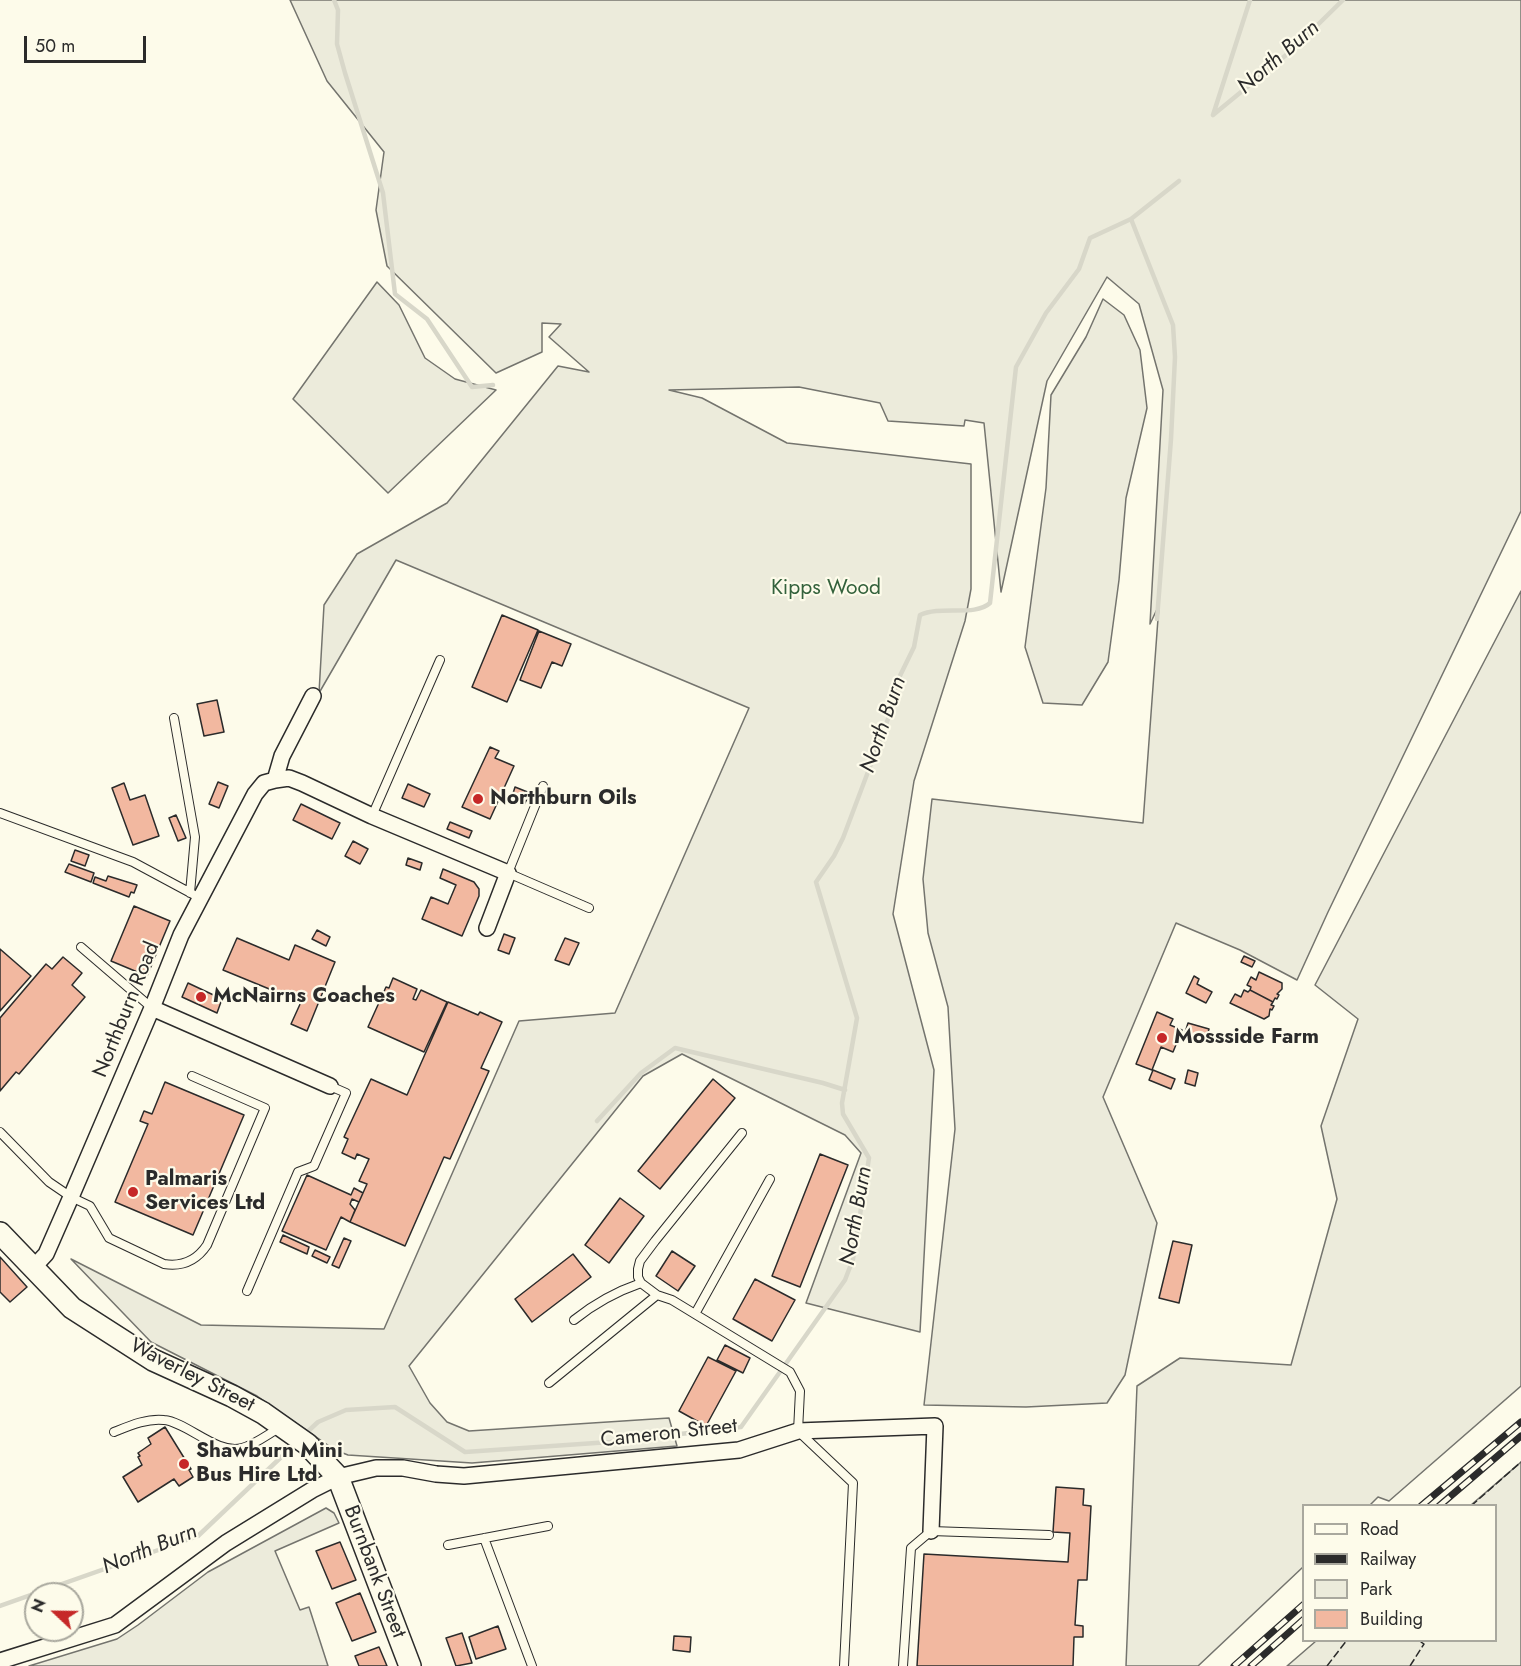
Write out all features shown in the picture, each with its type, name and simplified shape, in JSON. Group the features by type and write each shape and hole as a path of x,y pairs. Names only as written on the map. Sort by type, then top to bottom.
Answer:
{"main road":[{"name":"Waverley Street","path":"0,1233 72,1308 153,1360 232,1396 294,1435 338,1478"},
{"name":"Burnbank Street","path":"338,1478 410,1666"}],"street":[{"path":"313,696 282,756 275,780 289,778 302,783 372,816 508,873 487,928"},
{"name":"Northburn Road","path":"33,1268 46,1254 71,1197 152,1008 195,896 255,794 264,783 275,780"},
{"path":"152,1008 330,1086"},
{"name":"Cameron Street","path":"0,1661 115,1625 226,1543 312,1490 338,1478 376,1468 403,1468 464,1476 739,1450 798,1431 935,1426 931,1531"}],"lane":[{"path":"372,816 440,660"},
{"path":"0,813 133,862 195,896 195,837 174,718"},
{"path":"543,786 508,873 589,908"},
{"path":"81,947 152,1008"},
{"path":"0,1132 49,1182 71,1197 90,1206 109,1238 164,1264 189,1262 197,1257 207,1245 266,1108 192,1076"},
{"path":"247,1292 298,1172 314,1166 346,1093 330,1086"},
{"path":"742,1133 640,1261 638,1277 641,1283 657,1295 672,1300 790,1372 800,1391 798,1431 853,1483 844,1666"},
{"path":"695,1314 770,1179"},
{"path":"574,1320 595,1303 641,1283"},
{"path":"549,1383 657,1295"},
{"path":"114,1432 144,1422 166,1420 233,1449 294,1435"},
{"path":"448,1545 548,1526"},
{"path":"903,1666 911,1548 931,1531 1049,1535"},
{"path":"484,1538 532,1666"}],"green space":[{"name":"Kipps Wood","path":"290,0 1521,0 1521,511 1297,980 1240,950 1176,923 1103,1097 1157,1223 1125,1375 1107,1403 1026,1407 924,1405 955,1129 948,1007 928,933 923,879 932,799 1143,823 1159,605 1150,624 1163,390 1139,304 1107,277 1047,381 1001,592 984,423 965,420 964,426 888,421 880,403 799,387 669,390 702,398 787,443 971,464 971,589 965,621 914,781 893,914 934,1070 920,1332 806,1303 861,1153 845,1135 682,1054 643,1076 409,1366 430,1403 447,1422 469,1431 669,1418 677,1446 472,1463 348,1455 335,1450 257,1396 151,1342 71,1259 201,1325 384,1329 519,1021 615,1013 749,708 396,560 319,693 324,605 357,554 447,503 558,366 589,372 549,337 561,324 542,323 542,352 496,373 387,266 376,210 384,152 327,81"},
{"path":"377,282 399,305 425,358 455,379 496,390 388,493 293,399"},
{"path":"1103,299 1124,315 1140,350 1147,408 1126,498 1119,580 1108,662 1082,705 1043,703 1025,647 1046,488 1051,395 1086,337"},
{"path":"1521,591 1521,1386 1389,1501 1378,1497 1371,1504 1302,1504 1302,1568 1198,1666 1126,1666 1137,1386 1180,1358 1291,1365 1337,1199 1321,1126 1358,1019 1315,985"},
{"path":"1521,1462 1521,1666 1287,1666 1315,1642 1497,1642 1497,1504 1472,1504"},
{"path":"326,1508 334,1513 339,1523 275,1551 300,1610 309,1607 328,1666 29,1666 117,1639 208,1572"}],"building":[{"path":"502,615 538,630 507,702 472,687"},
{"path":"539,631 571,644 562,666 552,662 541,688 520,680"},
{"path":"217,700 224,732 204,736 197,704"},
{"path":"490,747 499,751 495,758 514,766 490,819 462,807"},
{"path":"218,782 228,786 219,808 209,804"},
{"path":"124,783 130,800 145,795 159,836 133,845 112,788"},
{"path":"408,784 430,794 424,807 402,798"},
{"path":"515,787 530,793 524,805 511,800"},
{"path":"301,804 340,823 332,839 293,820"},
{"path":"176,815 186,838 178,841 169,818"},
{"path":"450,822 472,831 469,838 447,829"},
{"path":"353,841 368,849 360,864 345,856"},
{"path":"75,850 89,855 85,866 71,861"},
{"path":"408,858 422,863 420,870 406,865"},
{"path":"69,864 94,873 91,882 65,872"},
{"path":"443,869 474,882 479,889 479,896 462,936 422,919 431,897 448,904 456,885 440,878"},
{"path":"108,876 137,885 134,893 131,892 129,897 93,883 95,877 106,881"},
{"path":"134,906 170,921 147,976 111,961"},
{"path":"317,930 330,937 326,946 312,939"},
{"path":"504,934 515,938 509,954 498,950"},
{"path":"237,938 289,960 295,945 335,962 307,1031 291,1024 301,1002 223,970"},
{"path":"565,938 579,943 569,965 555,960"},
{"path":"0,949 31,976 0,1011"},
{"path":"1244,956 1255,961 1252,967 1241,962"},
{"path":"63,957 82,973 72,985 85,997 19,1074 16,1072 0,1091 0,1018 46,964 52,969"},
{"path":"1259,972 1282,983 1282,989 1273,1002 1250,990 1251,987 1247,985 1251,977 1256,980"},
{"path":"1194,976 1199,979 1197,984 1212,992 1206,1003 1186,993"},
{"path":"393,978 417,989 413,999 416,1000 421,990 447,1002 424,1052 368,1027 386,987 389,988"},
{"path":"188,983 222,999 217,1013 182,997"},
{"path":"1244,990 1248,992 1250,990 1273,1002 1271,1005 1274,1006 1272,1010 1270,1009 1269,1016 1264,1019 1230,1003 1235,994 1241,997"},
{"path":"448,1002 502,1022 481,1068 489,1071 450,1159 444,1157 405,1246 350,1222 367,1184 359,1181 369,1159 357,1154 355,1159 342,1153 348,1139 344,1137 371,1079 407,1095"},
{"name":"Mossside Farm","path":"1157,1012 1173,1019 1170,1025 1182,1030 1173,1052 1161,1047 1152,1070 1136,1064"},
{"path":"1188,1023 1209,1029 1206,1041 1184,1036"},
{"path":"1153,1070 1175,1079 1171,1089 1149,1080"},
{"path":"1188,1070 1198,1073 1195,1086 1185,1083"},
{"path":"713,1079 735,1098 660,1189 638,1171"},
{"path":"165,1082 244,1115 193,1235 115,1202 148,1124 140,1121 144,1111 152,1114"},
{"path":"820,1154 848,1165 800,1287 772,1276"},
{"path":"307,1175 351,1195 354,1188 363,1193 359,1202 352,1199 350,1204 355,1210 350,1222 341,1217 326,1250 282,1231"},
{"path":"620,1198 644,1216 609,1263 585,1245"},
{"path":"283,1235 309,1247 307,1254 280,1242"},
{"path":"344,1238 351,1241 339,1268 332,1265"},
{"path":"1173,1241 1192,1245 1179,1303 1159,1298"},
{"path":"315,1250 330,1257 327,1263 312,1256"},
{"path":"672,1251 695,1266 678,1291 656,1276"},
{"path":"573,1254 591,1277 532,1322 515,1299"},
{"path":"0,1257 27,1287 10,1302 0,1292"},
{"path":"755,1279 795,1300 772,1341 733,1319"},
{"path":"725,1345 750,1358 743,1373 717,1360"},
{"path":"708,1357 736,1371 706,1426 679,1411"},
{"path":"165,1427 191,1469 189,1470 193,1477 179,1486 174,1479 138,1502 123,1477 142,1465 138,1453 151,1444 148,1438"},
{"path":"1056,1487 1084,1489 1083,1505 1091,1506 1087,1580 1078,1580 1075,1625 1083,1626 1083,1637 1074,1637 1073,1666 917,1666 924,1554 1068,1562 1070,1533 1053,1532"},
{"path":"340,1542 356,1580 332,1589 316,1551"},
{"path":"360,1593 376,1632 352,1641 336,1603"},
{"path":"498,1626 506,1649 476,1659 469,1637"},
{"path":"462,1633 472,1663 456,1666 446,1638"},
{"path":"674,1636 691,1637 690,1652 673,1650"},
{"path":"379,1647 387,1666 359,1666 355,1656"}],"waterway":[{"path":"334,0 338,10 337,44 383,193 395,294 427,319 472,387 493,385"},
{"path":"1213,115 1250,0"},
{"name":"North Burn","path":"1213,115 1291,51 1343,0"},
{"name":"North Burn","path":"304,1435 318,1422 346,1410 395,1407 465,1452 610,1442 741,1427 845,1280 853,1259 869,1158 843,1114 842,1103 857,1018 816,882 843,838 891,711 896,684 914,647 920,615 928,612 976,609 990,603 1016,367 1046,313 1079,269 1090,238 1131,219 1179,181"},
{"path":"1131,219 1173,325 1175,357 1171,439 1157,619"},
{"path":"597,1121 641,1073 675,1048 845,1090"},
{"name":"North Burn","path":"0,1606 198,1536 296,1443"}],"railway":[{"path":"1423,1504 1521,1422"},
{"path":"1441,1504 1521,1436"},
{"path":"1234,1666 1302,1606"},
{"path":"1251,1666 1302,1621"}],"fence":[{"path":"1473,1504 1521,1462"},
{"path":"1327,1666 1345,1642"},
{"path":"1410,1666 1424,1644 1421,1642"}],"place":[{"name":"Northburn Oils","path":"478,799"},
{"name":"McNairns Coaches","path":"201,997"},
{"name":"Mossside Farm","path":"1162,1038"},
{"name":"Palmaris Services Ltd","path":"133,1192"},
{"name":"Shawburn Mini Bus Hire Ltd","path":"184,1464"}]}
